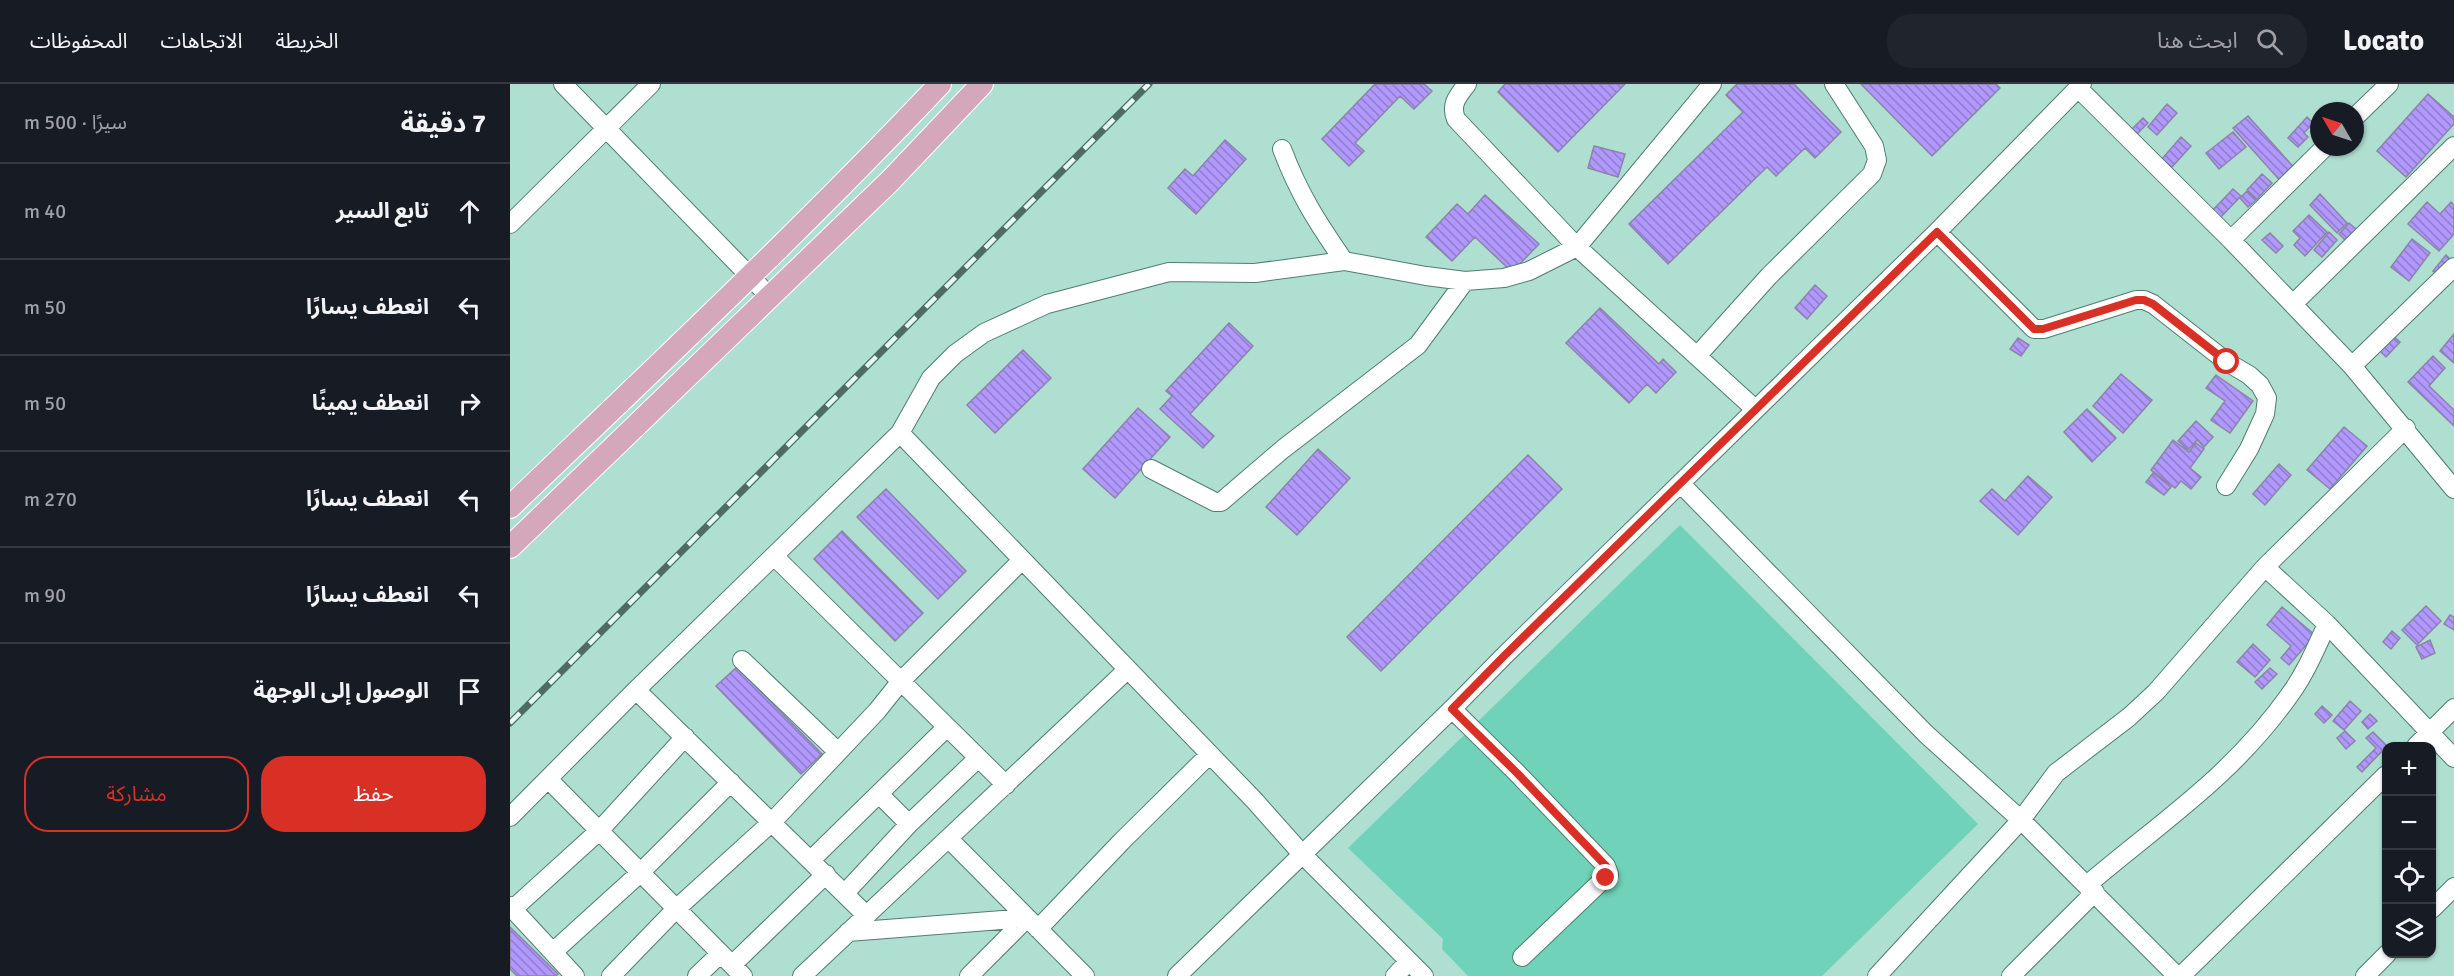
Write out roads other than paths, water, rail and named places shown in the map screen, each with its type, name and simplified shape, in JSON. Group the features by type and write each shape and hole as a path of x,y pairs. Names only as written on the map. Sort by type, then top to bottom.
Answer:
{"main road":[{"path":"510,507 749,278 871,157 940,84"},
{"path":"510,547 890,181 982,84"}],"street":[{"path":"563,84 749,278 770,297"},
{"path":"510,224 651,84"},
{"path":"1467,84 1454,102 1453,111 1456,119 1577,247 1755,409"},
{"path":"510,817 636,690 900,433 931,378 955,354 984,333 1047,304 1169,272 1255,273 1344,261 1426,276 1465,280 1504,278 1529,271 1577,247 1712,84"},
{"path":"1697,357 1769,276 1872,174 1877,160 1874,146 1834,84"},
{"path":"2364,108 2389,84"},
{"path":"1178,976 1937,232 2074,87 2231,240 2352,366 2454,487"},
{"path":"2293,304 2454,146"},
{"path":"1282,150 1311,214 1344,261"},
{"path":"2231,240 2316,156"},
{"path":"1937,232 2034,329 2043,329 2136,300 2144,300 2153,304 2227,362 2249,375 2260,385 2267,398 2265,414 2249,449 2226,486"},
{"path":"2352,366 2454,267"},
{"path":"1151,469 1215,502 1221,502 1283,448 1418,345 1465,280"},
{"path":"1877,976 2021,820 2056,773 2129,717 2156,692 2265,567 2406,428"},
{"path":"900,433 1302,854 1424,976"},
{"path":"1681,484 1926,734 2021,820 2179,976 2382,779"},
{"path":"774,556 1006,785"},
{"path":"611,976 676,909 772,822 877,711 901,681 1022,560"},
{"path":"2265,567 2327,624 2454,758"},
{"path":"2011,976 2123,855 2220,776 2249,746 2291,693 2327,624"},
{"path":"742,660 838,752"},
{"path":"802,976 1127,670"},
{"path":"636,690 866,915"},
{"path":"2421,742 2454,708"},
{"path":"1452,709 1606,866 1609,874 1522,957"},
{"path":"811,860 947,727"},
{"path":"575,976 511,907 598,831 685,737"},
{"path":"969,976 1033,923 1122,841 1209,754"},
{"path":"845,894 909,824 974,762"},
{"path":"548,780 732,965"},
{"path":"553,952 640,873 731,782"},
{"path":"879,794 909,824"},
{"path":"949,838 1085,976"},
{"path":"697,976 732,965 826,874"},
{"path":"2436,905 2454,886"},
{"path":"848,932 1033,923"},
{"path":"2365,976 2383,958"},
{"path":"1395,976 1409,961"}],"railway":[{"path":"510,723 1149,84"}]}
